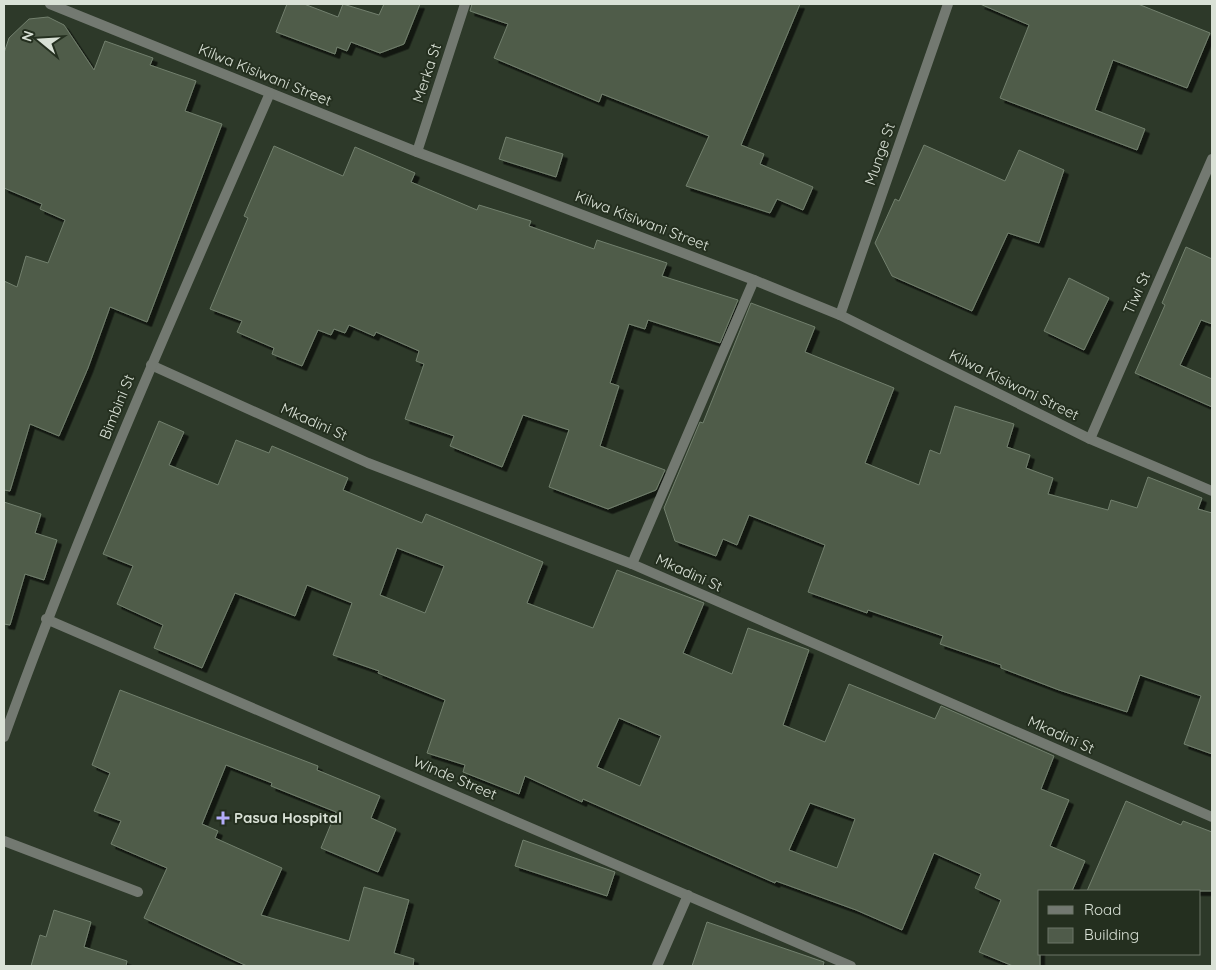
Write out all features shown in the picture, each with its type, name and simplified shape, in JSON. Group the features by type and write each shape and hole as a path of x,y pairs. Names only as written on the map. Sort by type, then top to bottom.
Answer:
{"street":[{"name":"Kilwa Kisiwani Street","path":"50,4 417,152 754,280 840,315 1090,439 1212,491"},
{"name":"Merka St","path":"417,152 465,4"},
{"name":"Munge St","path":"840,315 948,4"},
{"name":"Bimbini St","path":"4,737 46,619 151,365 270,93"},
{"name":"Tiwi St","path":"1090,439 1212,159"},
{"path":"632,564 754,280"},
{"name":"Mkadini St","path":"151,365 368,462 632,564 1212,817"},
{"name":"Winde Street","path":"46,619 851,966"},
{"path":"4,841 138,892"},
{"path":"657,966 688,895"}],"building":[{"path":"287,4 304,4 338,17 343,4 379,15 384,4 420,4 404,44 380,53 351,42 347,51 337,47 335,54 276,32"},
{"path":"472,4 800,4 741,145 764,154 760,164 813,187 803,210 777,199 770,213 686,186 709,136 602,94 599,102 494,58 508,24 470,11"},
{"path":"980,4 1138,4 1210,33 1187,88 1113,60 1095,110 1145,129 1137,150 1000,98 1029,25"},
{"path":"48,17 64,25 94,70 105,41 153,58 150,65 196,81 185,111 222,124 147,322 110,307 88,368 59,436 30,424 10,491 4,490 4,281 17,287 26,256 48,263 65,220 40,209 42,204 4,188 4,53 9,38 29,19"},
{"path":"506,137 563,154 556,177 499,159"},
{"path":"924,145 1005,181 1019,150 1064,170 1039,243 1008,233 972,311 892,276 875,243 895,199 899,201"},
{"path":"274,146 343,176 355,147 415,173 411,182 477,210 479,205 531,221 529,226 594,249 597,240 667,263 662,276 738,300 720,343 648,320 645,329 629,324 610,383 619,386 600,446 665,470 656,490 608,509 549,487 569,430 523,415 502,467 450,446 454,436 405,419 424,364 416,361 419,351 376,332 374,336 349,325 345,333 334,329 331,335 318,330 302,366 272,354 274,348 237,332 242,321 210,309 248,218 244,216"},
{"path":"1186,247 1212,259 1212,324 1201,320 1180,365 1212,379 1212,407 1135,373 1165,305 1162,303"},
{"path":"1069,278 1109,298 1084,350 1044,331"},
{"path":"751,303 815,327 805,352 894,388 865,463 919,485 930,450 940,454 955,406 1014,424 1007,447 1030,455 1026,468 1053,478 1048,494 1108,510 1111,500 1137,508 1148,477 1202,498 1198,509 1212,513 1212,754 1184,744 1201,696 1140,675 1127,712 1059,690 1001,668 1001,665 940,644 943,636 868,610 867,613 808,592 825,545 749,515 737,545 723,539 716,556 675,541 664,508 700,422 703,423"},
{"path":"159,421 184,432 169,465 218,485 236,440 269,453 272,446 348,478 343,490 422,523 426,514 543,562 527,603 593,628 617,570 704,603 683,653 732,674 748,628 809,650 783,725 825,742 849,684 935,719 941,706 1054,756 1041,789 1069,800 1050,846 1085,861 1072,890 1038,890 1038,955 1040,955 1040,966 1013,966 979,952 1001,900 975,888 981,874 934,853 902,930 856,910 776,881 775,883 583,799 582,802 525,776 519,794 463,772 465,765 427,753 445,700 378,673 379,671 333,655 352,603 307,585 295,616 235,593 202,668 154,648 163,625 117,604 133,566 103,554","holes":["397,548 444,566 425,613 380,595","619,718 661,736 640,786 597,767","810,803 855,819 837,868 789,850"]},
{"path":"4,502 41,514 35,533 57,540 44,580 25,574 10,625 4,624"},
{"path":"120,690 318,766 317,770 380,796 371,818 396,829 378,872 321,848 336,812 271,786 272,783 226,765 202,824 218,831 215,838 282,868 261,915 349,941 364,887 409,900 394,953 414,959 413,966 247,966 144,918 167,868 111,844 121,821 94,811 110,773 92,765"},
{"path":"1126,801 1181,825 1183,821 1212,832 1212,891 1087,890"},
{"path":"523,840 615,872 607,896 515,866"},
{"path":"54,910 91,922 84,947 127,961 126,966 31,966 40,935 46,937"},
{"path":"707,922 824,962 823,966 692,966"}],"place":[{"name":"Pasua Hospital","path":"223,818"}]}
